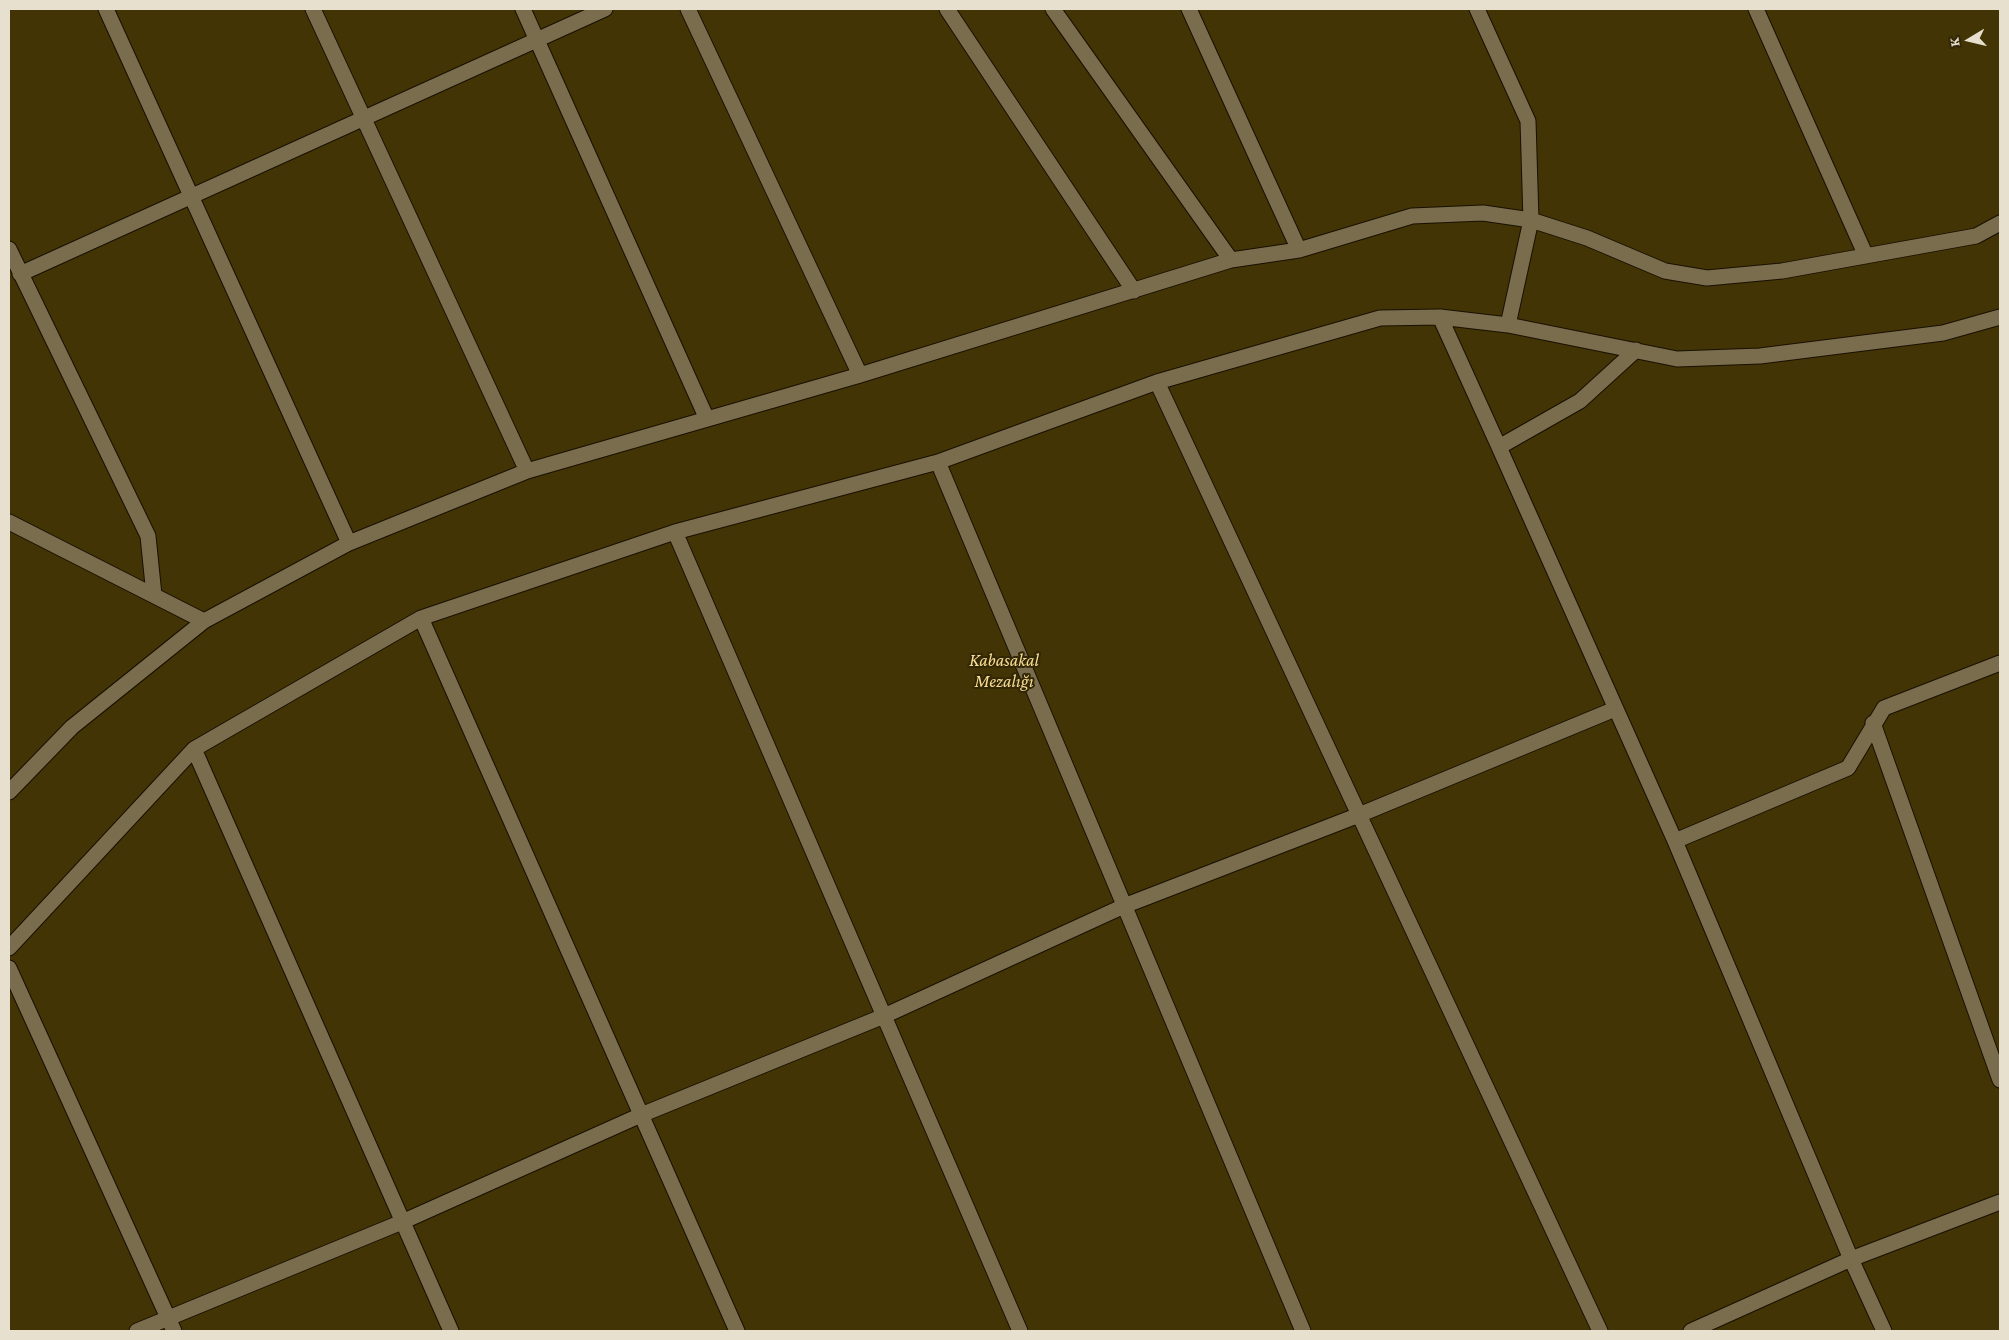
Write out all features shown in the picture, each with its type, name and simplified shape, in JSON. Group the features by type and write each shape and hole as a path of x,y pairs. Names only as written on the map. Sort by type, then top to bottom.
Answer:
{"lane":[{"path":"106,9 349,543"},
{"path":"313,9 527,471"},
{"path":"523,9 707,419"},
{"path":"20,274 363,118 538,41 605,9"},
{"path":"688,9 860,375"},
{"path":"947,9 1134,291"},
{"path":"1053,9 1231,260"},
{"path":"1189,9 1299,250"},
{"path":"1477,9 1528,121 1530,220 1508,325"},
{"path":"1756,9 1866,256"},
{"path":"9,792 72,727 204,621 349,543 527,471 860,375 1231,260 1299,250 1412,216 1483,213 1530,220 1587,238 1665,271 1707,278 1782,271 1976,236 2000,223"},
{"path":"9,249 148,536 154,595"},
{"path":"1440,317 1675,841 1851,1259 1884,1331"},
{"path":"9,948 194,749 421,618 675,532 938,462 1157,382 1380,318 1440,317 1508,325 1678,359 1760,356 1943,333 2000,317"},
{"path":"1499,448 1580,400 1636,350"},
{"path":"1157,382 1600,1331"},
{"path":"938,462 1303,1331"},
{"path":"9,522 204,621"},
{"path":"675,532 1020,1331"},
{"path":"421,618 737,1331"},
{"path":"1675,841 1848,768 1884,708 2000,663"},
{"path":"137,1331 171,1325 641,1116 884,1016 1124,906 1359,815 1615,709"},
{"path":"1874,724 2000,1080"},
{"path":"194,749 451,1331"},
{"path":"9,968 171,1325"},
{"path":"1691,1331 1851,1259 2000,1202"}],"green space":[{"name":"Kabasakal Mezalığı","path":"9,9 2000,9 2000,1331 9,1331"}]}
